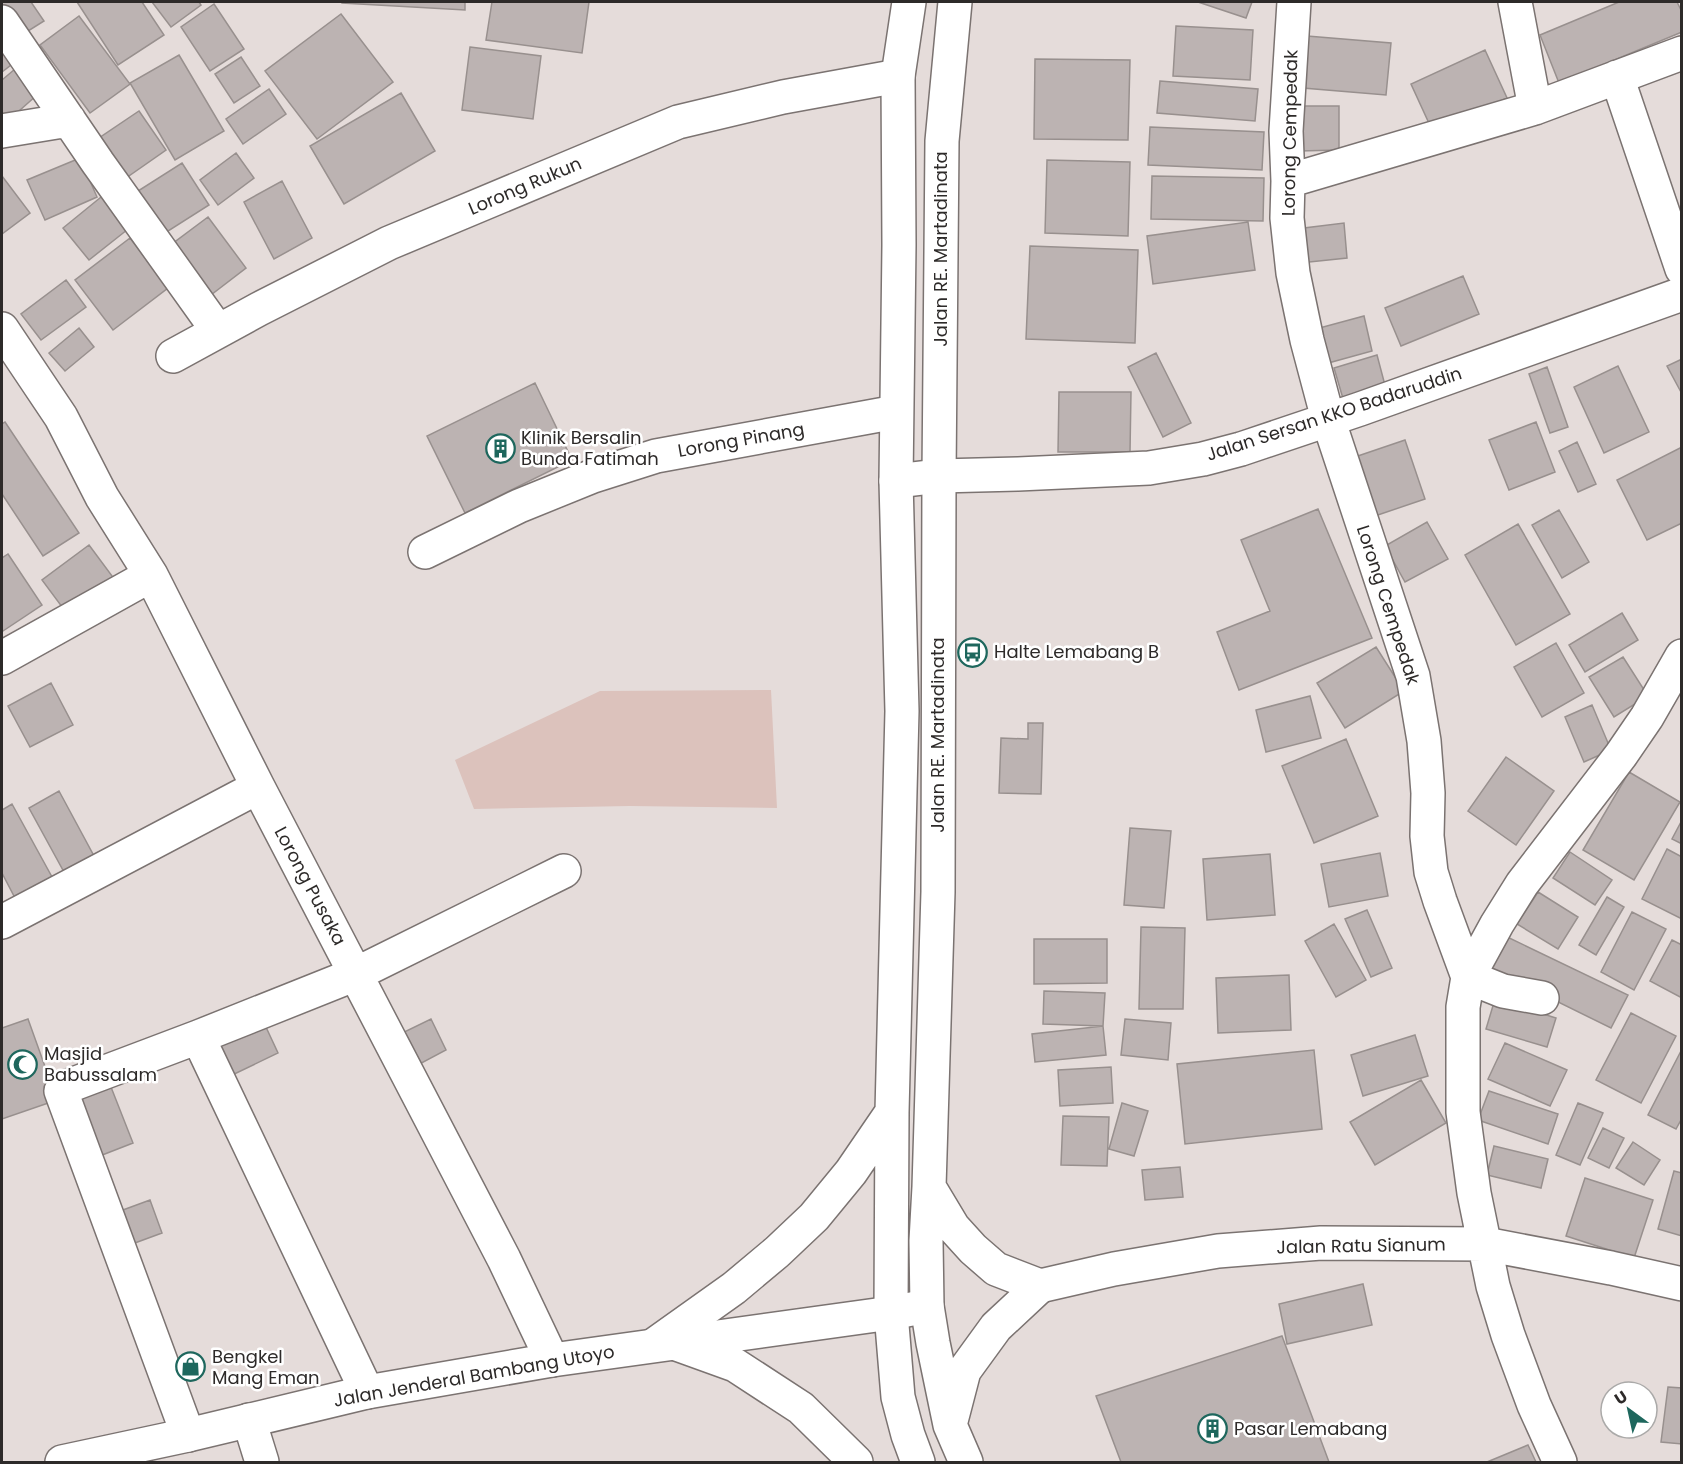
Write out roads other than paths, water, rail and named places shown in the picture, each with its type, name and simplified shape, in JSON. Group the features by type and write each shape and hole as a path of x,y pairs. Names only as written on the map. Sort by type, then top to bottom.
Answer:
{"main road":[{"path":"909,2 898,76 899,245 896,481 902,711 892,1112 891,1313 898,1398 918,1462"},
{"name":"Jalan RE. Martadinata","path":"955,2 942,141 938,892 926,1240 927,1306 939,1374 950,1425 966,1462"},
{"name":"Lorong Cempedak","path":"1294,2 1286,131 1287,218 1293,273 1307,340 1328,419 1413,676 1424,741 1428,793 1427,836 1431,872 1468,977 1463,1007 1463,1112 1474,1193 1493,1286 1508,1335 1534,1405 1560,1462"},
{"path":"1515,2 1535,108"},
{"path":"2,22 218,331"},
{"path":"1288,181 1535,108 1682,53"},
{"name":"Lorong Rukun","path":"173,356 389,243 678,122 783,97 898,76"},
{"path":"1617,77 1682,269"},
{"path":"2,131 69,120"},
{"name":"Jalan Sersan KKO Badaruddin","path":"896,481 939,476 1149,468 1203,459 1241,449 1682,294"},
{"name":"Lorong Pusaka","path":"2,329 61,417 102,497 151,575 258,787 504,1258 552,1360"},
{"name":"Lorong Pinang","path":"424,552 530,502 593,476 656,456 896,412"},
{"path":"2,658 151,575"},
{"path":"1542,998 1503,991 1468,977 1522,884 1621,755 1647,717 1682,656"},
{"path":"2,922 258,787"},
{"path":"188,1435 61,1091 63,1088 356,974 564,871"},
{"path":"198,1037 367,1392"},
{"path":"664,1344 777,1252 814,1217 851,1172 892,1112"},
{"path":"929,1187 953,1227 973,1249 996,1269 1041,1286 996,1327 964,1371 950,1425"},
{"name":"Jalan Ratu Sianum","path":"1041,1286 1114,1269 1218,1251 1321,1243 1485,1244 1682,1284"},
{"path":"891,1313 927,1306"},
{"name":"Jalan Jenderal Bambang Utoyo","path":"62,1462 188,1435 367,1392 552,1360 891,1313"},
{"path":"664,1344 735,1365 801,1408 856,1462"},
{"path":"249,1420 262,1462"}],"place":[{"name":"Klinik Bersalin Bunda Fatimah","path":"500,448"},
{"name":"Halte Lemabang B","path":"973,652"},
{"name":"Masjid Babussalam","path":"23,1064"},
{"name":"Bengkel Mang Eman","path":"191,1367"},
{"name":"Pasar Lemabang","path":"1213,1429"}]}
